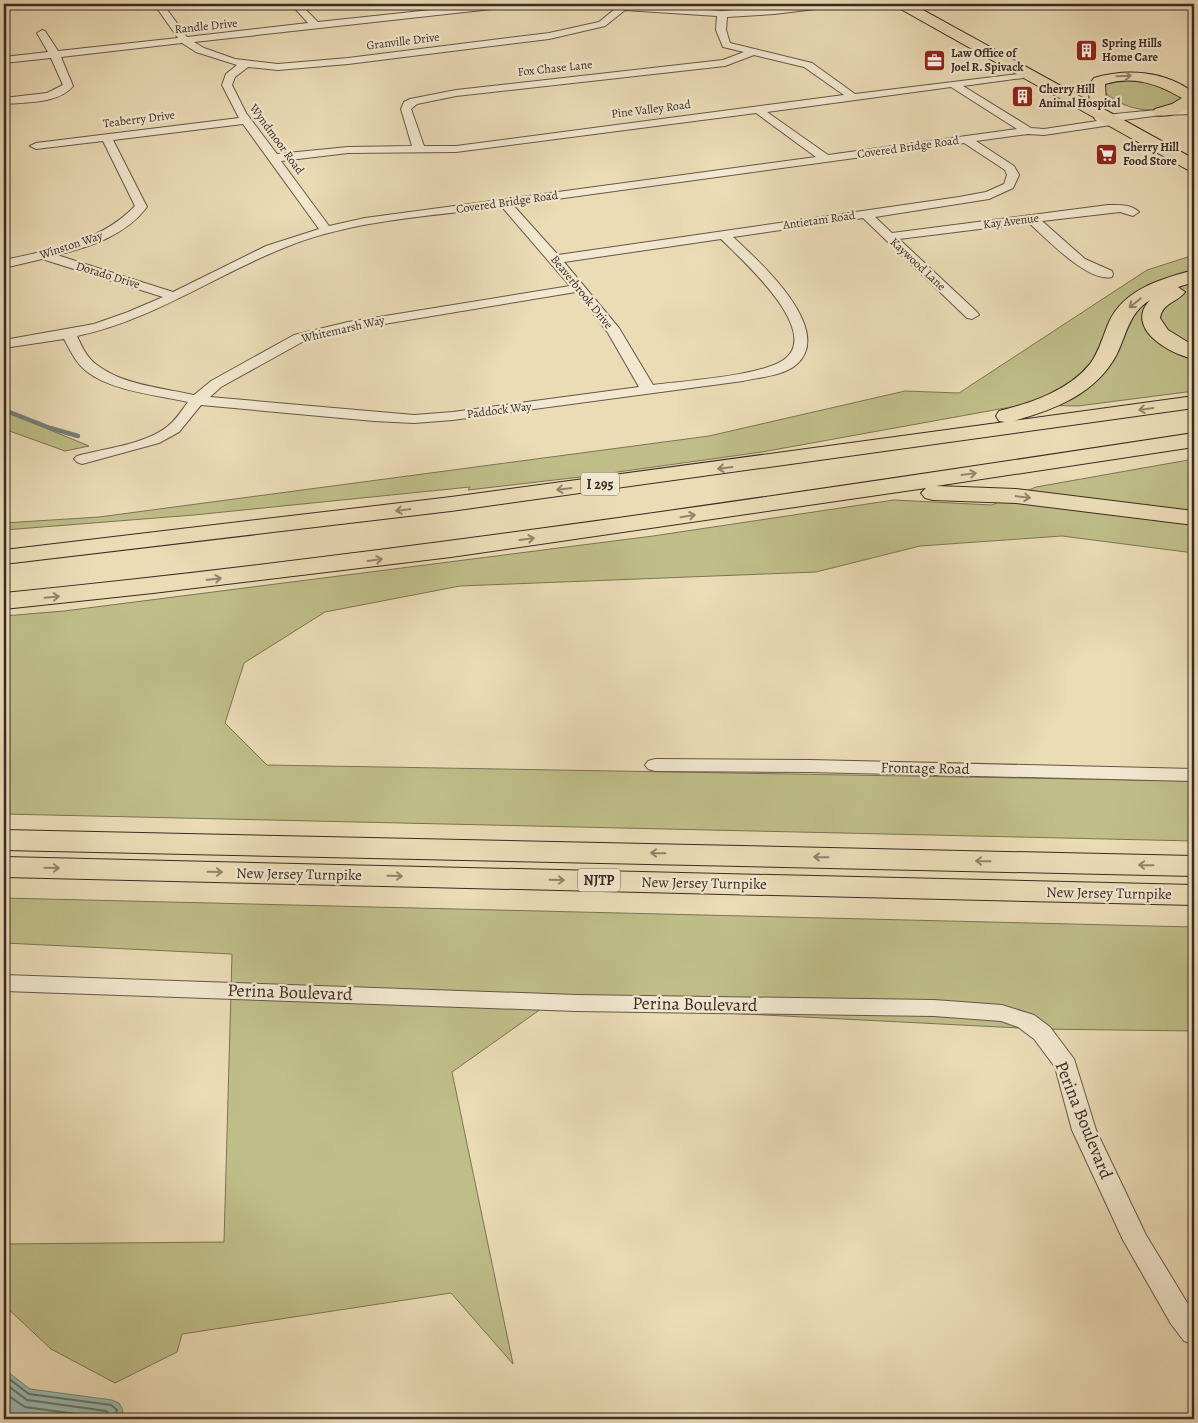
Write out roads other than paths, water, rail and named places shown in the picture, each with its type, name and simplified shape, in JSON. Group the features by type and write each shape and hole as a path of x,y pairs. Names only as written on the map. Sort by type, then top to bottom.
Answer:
{"highway":[{"path":"902,4 1030,74 1194,154"},
{"path":"916,4 1098,103 1118,118 1194,166"},
{"path":"1098,103 1096,91 1099,81 1124,75 1152,78 1167,83 1190,98 1182,106 1161,112"},
{"path":"751,465 979,423 1027,410 1073,389 1096,371 1106,357 1126,310 1135,302 1163,286 1194,276"},
{"path":"1194,285 1160,299 1150,312 1150,320 1158,334 1194,353"},
{"name":"I 295","path":"4,557 329,520 751,465 1194,402"},
{"path":"4,602 367,561 598,530 1194,440"},
{"path":"782,502 949,492 1016,496 1194,518"},
{"name":"New Jersey Turnpike","path":"4,840 1194,866"},
{"name":"New Jersey Turnpike","path":"4,867 1194,894"}],"street":[{"path":"158,4 185,41"},
{"path":"295,4 316,26"},
{"path":"424,4 434,12"},
{"name":"Randle Drive","path":"4,60 510,4"},
{"path":"583,4 722,14 774,11 832,4"},
{"name":"Granville Drive","path":"185,41 220,59 245,64 278,67 310,65 549,36 602,24 625,6"},
{"path":"722,14 721,30 726,45 808,65 853,97"},
{"path":"4,101 63,92 68,86 55,55 42,33"},
{"name":"Fox Chase Lane","path":"419,149 406,109 408,104 414,101 456,93 725,62 753,52"},
{"name":"Wyndmoor Road","path":"245,64 230,76 226,85 246,120 326,230"},
{"name":"Pine Valley Road","path":"274,158 348,150 456,149 1030,74"},
{"path":"953,84 1028,131"},
{"path":"757,110 826,159"},
{"path":"1118,118 1161,112 1194,111"},
{"name":"Covered Bridge Road","path":"4,344 69,334 110,324 174,296 271,248 326,230 392,218 1028,131 1044,132 1111,122 1118,118"},
{"name":"Teaberry Drive","path":"36,146 246,120"},
{"name":"Winston Way","path":"4,264 90,241 112,231 135,216 141,207 106,136"},
{"name":"Antietam Road","path":"556,259 959,201 989,195 1009,186 1013,174 1010,168 965,140"},
{"name":"Beaverbrook Drive","path":"505,203 556,259 614,331 648,389"},
{"name":"Kay Avenue","path":"888,237 1121,208 1132,212"},
{"name":"Kaywood Lane","path":"865,214 972,315"},
{"path":"1032,219 1080,262 1107,274"},
{"name":"Paddock Way","path":"69,334 78,353 91,368 114,381 197,400 414,419 496,411 764,372 782,366 794,359 803,339 784,297 723,234"},
{"name":"Dorado Drive","path":"43,255 174,296"},
{"name":"Whitemarsh Way","path":"82,458 136,446 174,429 197,400 216,384 286,345 324,331 579,288"},
{"name":"Frontage Road","path":"655,765 810,766 1194,775"},
{"name":"Perina Boulevard","path":"4,983 576,1003 934,1008 1002,1012 1026,1021 1037,1029 1066,1065 1084,1130 1132,1231 1180,1316 1194,1333"}],"water":[{"path":"4,1369 30,1389 112,1400 119,1403 123,1410 122,1414 116,1419 4,1419"}],"waterway":[{"path":"4,410 50,428 78,436"}],"place":[{"name":"Spring Hills Home Care","path":"1086,50"},
{"name":"Law Office of Joel R. Spivack","path":"935,60"},
{"name":"Cherry Hill Animal Hospital","path":"1023,96"},
{"name":"Cherry Hill Food Store","path":"1107,154"}]}
